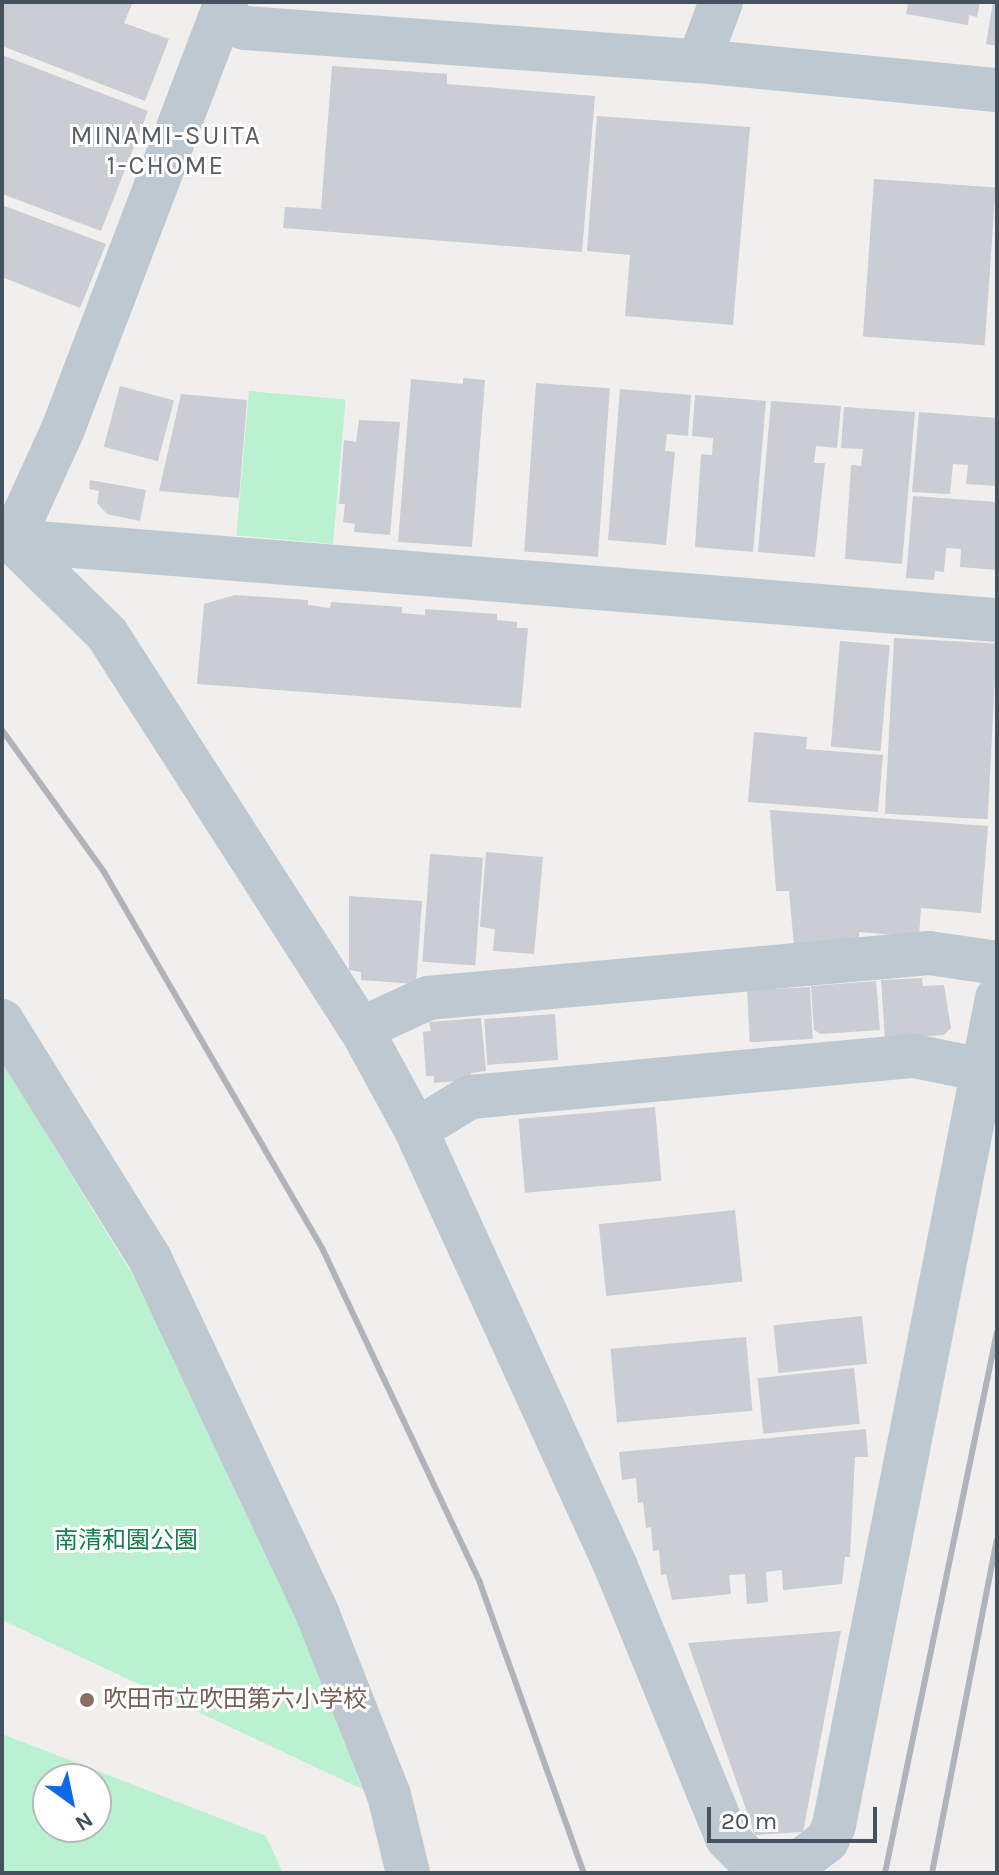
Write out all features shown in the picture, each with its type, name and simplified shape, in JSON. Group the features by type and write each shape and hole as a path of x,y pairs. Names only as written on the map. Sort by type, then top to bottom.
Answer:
{"street":[{"path":"699,61 721,2"},
{"path":"7,536 63,429 222,11 245,28 699,61 997,90"},
{"path":"7,536 997,620"},
{"path":"7,536 107,634 361,1029 416,1130 667,1681 727,1838 750,1861 773,1865 806,1857 827,1841 834,1825 997,998"},
{"path":"361,1029 428,998 929,953 997,963"},
{"path":"2,1021 150,1259 318,1615 389,1795 408,1873"},
{"path":"416,1130 470,1097 914,1056 983,1070"}],"green space":[{"path":"249,391 346,399 333,544 236,535"},
{"name":"南清和園公園","path":"2,1062 132,1274 288,1589 362,1789 2,1620"},
{"path":"2,1734 77,1763 32,1763 32,1843 112,1843 112,1776 266,1836 283,1873 2,1873"}],"building":[{"path":"2,2 133,2 124,23 169,39 145,101 2,46"},
{"path":"902,2 980,2 977,17 969,15 968,25 906,14 908,5"},
{"path":"993,2 997,2 997,46 986,44"},
{"path":"2,55 148,111 101,231 2,194"},
{"path":"332,66 447,74 447,84 595,96 582,252 283,228 285,207 321,209"},
{"path":"597,116 750,127 733,325 625,316 630,255 587,251"},
{"path":"874,179 996,188 985,345 863,337"},
{"path":"2,205 106,244 80,308 2,277"},
{"path":"463,378 485,380 472,547 398,542 411,379 463,384"},
{"path":"536,383 610,388 598,557 524,552"},
{"path":"120,386 174,400 158,461 104,447"},
{"path":"620,389 691,395 688,436 667,434 665,451 675,452 666,545 608,540"},
{"path":"181,394 247,400 239,498 159,491"},
{"path":"695,395 766,401 753,552 695,547 701,454 712,455 713,438 692,436"},
{"path":"771,401 841,406 837,448 816,446 814,463 825,463 815,557 758,552"},
{"path":"844,407 915,412 902,564 845,559 851,465 861,466 863,449 841,448"},
{"path":"919,412 997,418 997,486 966,484 968,465 953,464 950,494 912,492"},
{"path":"359,420 400,422 390,535 354,532 355,524 343,522 345,504 339,504 344,440 356,442"},
{"path":"90,480 146,490 140,521 107,514 97,503 99,491 89,489"},
{"path":"913,496 997,502 997,570 960,567 961,549 946,548 944,572 935,571 934,580 906,578"},
{"path":"235,595 308,600 308,605 330,608 331,602 402,607 402,613 425,615 425,609 497,614 497,620 517,622 517,628 528,628 521,708 197,684 204,604"},
{"path":"894,638 997,643 988,819 885,814"},
{"path":"840,641 890,645 881,751 831,747"},
{"path":"754,732 807,737 806,749 883,755 878,812 748,802"},
{"path":"770,810 988,826 981,913 921,908 919,937 859,932 859,941 794,946 789,891 776,891"},
{"path":"486,852 543,857 534,954 493,951 495,929 480,927"},
{"path":"430,854 483,858 475,965 422,962"},
{"path":"349,896 422,901 416,984 361,980 361,972 349,970"},
{"path":"922,978 923,986 944,985 951,1028 944,1035 885,1040 881,980"},
{"path":"876,981 880,1030 821,1034 814,1030 811,986"},
{"path":"810,987 813,1039 750,1042 747,990"},
{"path":"555,1014 558,1060 487,1065 484,1019"},
{"path":"481,1018 486,1071 471,1073 472,1080 434,1083 434,1076 426,1076 423,1032 431,1031 429,1022"},
{"path":"655,1107 661,1181 525,1193 519,1119"},
{"path":"735,1210 743,1282 606,1296 599,1224"},
{"path":"862,1316 867,1364 779,1373 773,1325"},
{"path":"746,1337 752,1411 617,1423 611,1349"},
{"path":"854,1368 860,1424 763,1434 758,1378"},
{"path":"866,1429 868,1457 855,1457 850,1557 845,1557 842,1584 783,1590 782,1570 766,1572 768,1602 747,1604 745,1574 729,1575 731,1594 672,1600 666,1574 661,1575 659,1550 653,1551 651,1527 646,1528 643,1502 638,1503 636,1478 622,1480 619,1452"},
{"path":"841,1631 803,1832 755,1835 688,1643"}],"railway":[{"path":"2,730 104,872 322,1248 480,1583 584,1873"},
{"path":"885,1873 997,1332"},
{"path":"932,1873 997,1540"}],"place":[{"name":"吹田市立吹田第六小学校","path":"87,1700"}],"district":[{"name":"MINAMI-SUITA 1-CHOME","path":"166,151"}]}
